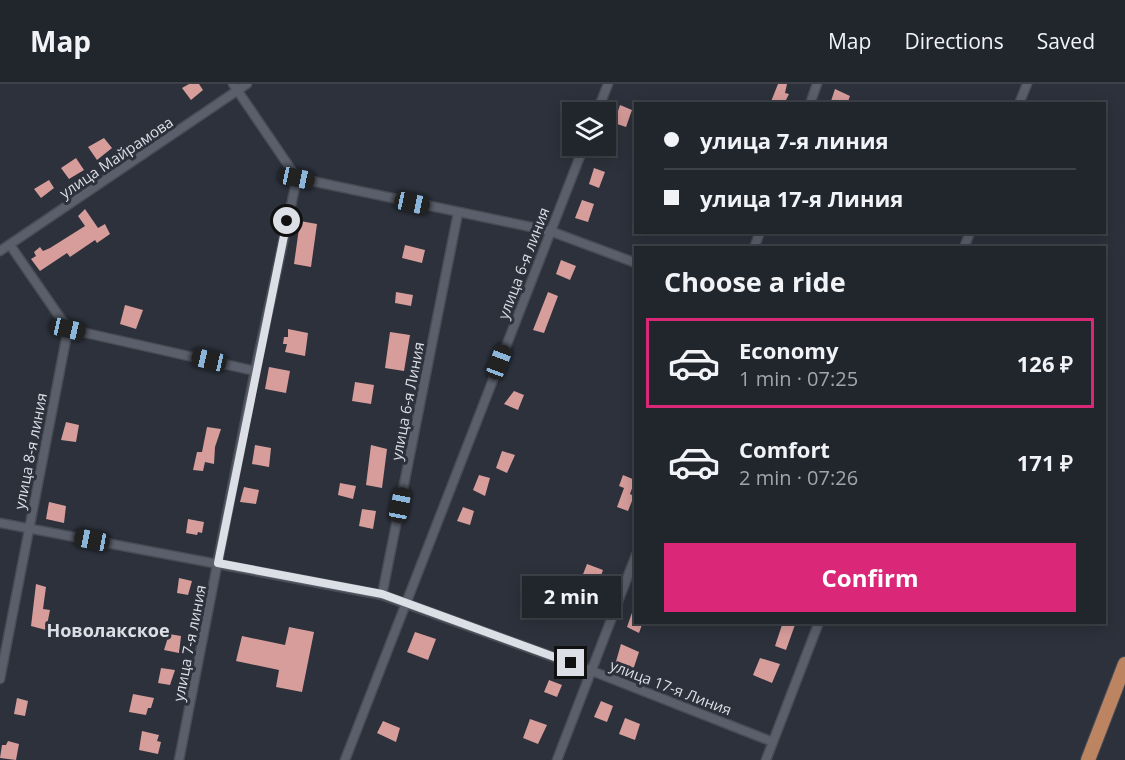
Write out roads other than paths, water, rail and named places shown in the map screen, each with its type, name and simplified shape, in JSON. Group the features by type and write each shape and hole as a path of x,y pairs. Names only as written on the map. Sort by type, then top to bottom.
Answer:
{"highway":[{"path":"1088,760 1125,664"}],"street":[{"name":"улица Майрамова","path":"0,251 235,87 247,84"},
{"path":"601,102 608,84"},
{"path":"811,102 818,84"},
{"path":"1021,102 1027,84"},
{"path":"235,87 297,178 550,231 634,262"},
{"name":"улица 6-я линия","path":"345,760 580,156"},
{"name":"улица 7-я линия","path":"179,760 255,371 297,178"},
{"name":"улица 6-я Линия","path":"382,594 458,213"},
{"path":"10,245 68,329 255,371"},
{"name":"улица 8-я линия","path":"0,679 68,329"},
{"name":"улица 17-я Линия","path":"0,523 382,594 592,671 773,742"},
{"path":"557,760 634,560"},
{"path":"766,760 818,624"}],"district":[{"name":"Новолакское","path":"108,630"}]}
